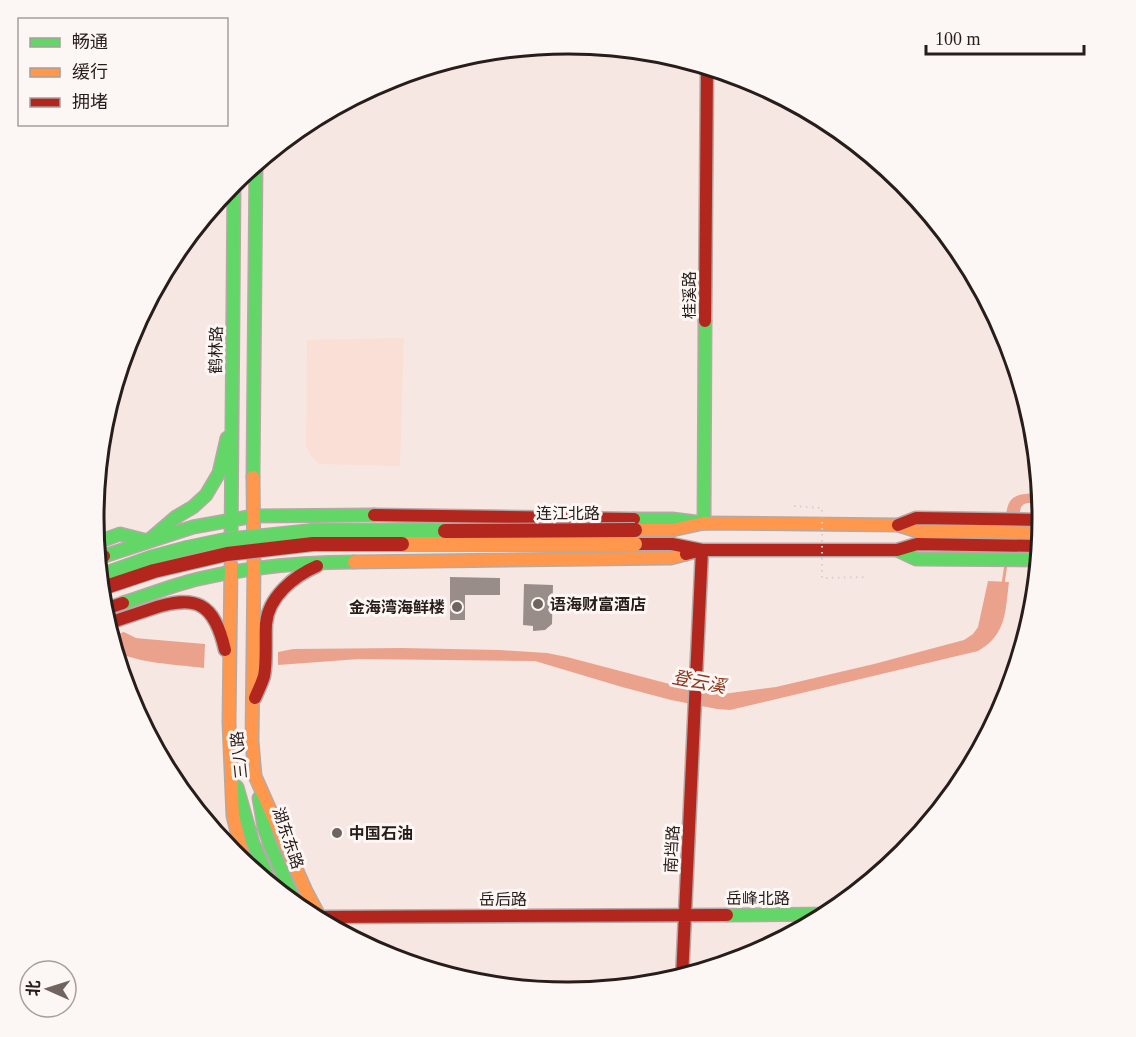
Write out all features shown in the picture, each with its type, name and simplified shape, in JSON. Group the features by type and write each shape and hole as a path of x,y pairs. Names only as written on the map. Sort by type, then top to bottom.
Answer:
{"main road":[{"name":"桂溪路","path":"704,523 707,76"},
{"name":"三八路","path":"256,175 252,741 255,776 315,908"},
{"name":"鹤林路","path":"231,572 234,196"},
{"path":"148,541 176,517 184,514 201,500 213,484 222,462 232,410"},
{"path":"105,555 193,527 254,516 367,515 672,519 704,523"},
{"path":"898,525 916,518 1032,520"},
{"name":"连江北路","path":"108,586 154,571 227,554 313,544 635,537 704,523 898,525 917,531 1032,545"},
{"name":"连江北路","path":"106,573 150,558 225,540 312,531 357,530 635,537 702,549 897,550 917,544 1032,534"},
{"path":"104,540 120,534 148,541"},
{"path":"112,607 196,579 254,568 329,562 671,558 702,549"},
{"name":"南垱路","path":"682,968 702,549"},
{"path":"897,550 916,560 1031,560"},
{"path":"252,704 264,676 266,620 271,606 290,582 306,570 329,562"},
{"name":"三八路","path":"231,572 229,722 233,816 241,848"},
{"path":"143,596 171,593 189,596 208,610 223,639 229,675"},
{"path":"115,621 177,601 193,602 202,606"},
{"name":"湖东东路","path":"232,769 253,843 265,871"},
{"name":"湖东东路","path":"255,776 264,827 290,890"},
{"name":"岳峰北路","path":"685,914 811,914"},
{"name":"岳后路","path":"334,920 685,914"}],"path":[{"path":"794,506 822,508 822,578 868,577"}],"shaded area":[{"path":"404,338 400,466 319,464 311,456 306,446 307,340"},
{"path":"1032,493 1032,503 1024,504 1019,516 1005,526 1009,503 1023,494"},
{"path":"988,581 1009,582 1007,603 1003,621 995,637 978,651 730,710 671,700 535,661 359,659 278,665 278,652 293,649 402,648 547,653 681,687 723,694 776,687 964,640 978,627"},
{"path":"124,632 136,638 205,644 204,668 146,661 124,655 118,634"}],"building":[{"name":"金海湾海鲜楼","path":"450,577 500,578 500,595 465,595 465,620 450,620"},
{"name":"语海财富酒店","path":"524,584 553,585 552,624 545,630 533,631 533,626 523,625"}],"waterway":[{"name":"登云溪","path":"1003,584 1006,564"}],"traffic: fast":[{"path":"253,477 256,175"},
{"path":"231,548 234,196"},
{"path":"634,519 672,519 704,523 705,321"},
{"path":"104,540 120,534 148,541 176,517 193,507 206,495 219,473 227,438"},
{"path":"105,556 193,527 254,516 374,515"},
{"path":"106,573 150,558 225,540 312,531 445,531"},
{"path":"897,550 916,559 1031,560"},
{"path":"123,603 189,581 237,571 295,564 354,562"},
{"path":"237,787 253,843 265,871"},
{"path":"259,798 269,842 290,891"},
{"path":"727,915 811,914"}],"traffic: slow":[{"path":"253,477 252,741 255,776 315,908"},
{"path":"635,530 672,530 704,523 898,525 917,531 1032,533"},
{"path":"402,544 635,544"},
{"path":"354,562 671,558 686,554"},
{"path":"231,565 229,722 233,816 241,848"}],"traffic: jam":[{"path":"705,321 707,76"},
{"path":"374,515 634,519"},
{"path":"898,525 916,518 1032,520"},
{"path":"445,531 635,530"},
{"path":"108,586 154,571 227,554 313,544 402,544"},
{"path":"635,544 672,544 702,550 897,550 917,544 1032,546"},
{"path":"682,968 702,550 686,554"},
{"path":"255,698 264,676 266,624 272,605 277,596 291,582 317,566"},
{"path":"112,607 123,603"},
{"path":"115,621 167,604 191,603 209,612 221,634 225,650"},
{"path":"329,917 727,915"}],"place":[{"name":"语海财富酒店","path":"538,604"},
{"name":"金海湾海鲜楼","path":"457,607"},
{"name":"中国石油","path":"337,833"}]}
